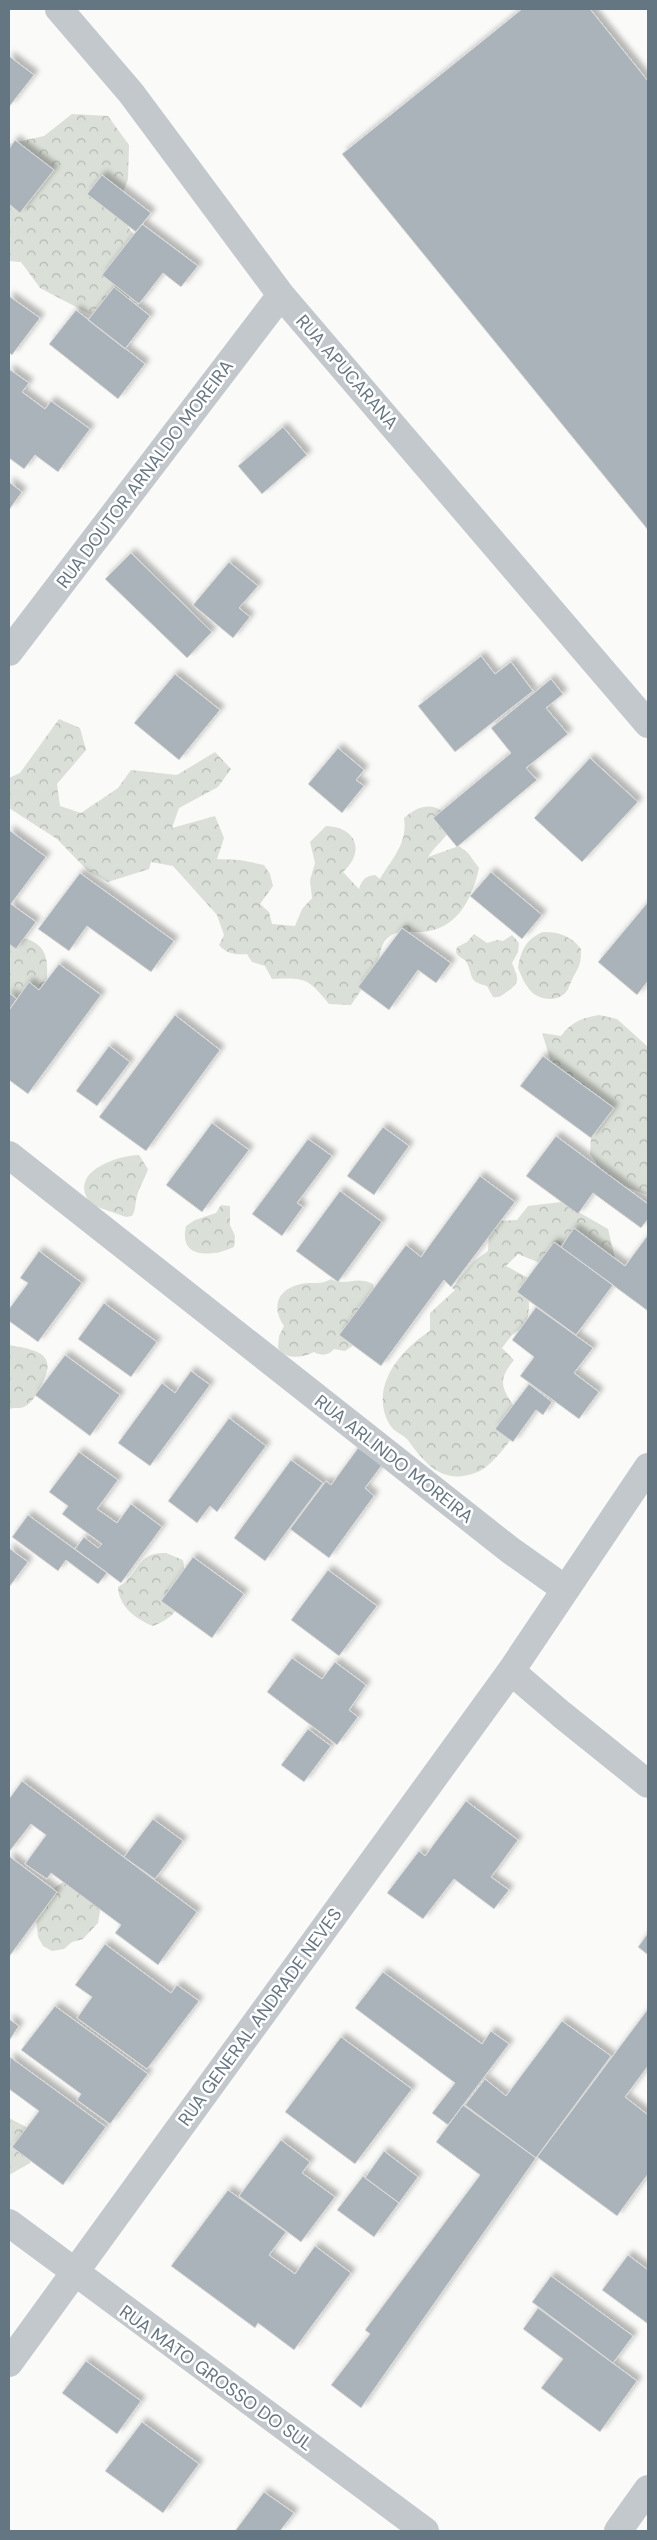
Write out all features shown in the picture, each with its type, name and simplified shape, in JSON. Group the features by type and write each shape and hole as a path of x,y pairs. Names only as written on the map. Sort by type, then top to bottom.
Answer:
{"street":[{"name":"RUA APUCARANA","path":"59,9 131,93 281,295 648,724"},
{"name":"RUA DOUTOR ARNALDO MOREIRA","path":"9,652 281,295"},
{"name":"RUA ARLINDO MOREIRA","path":"9,1155 510,1550 565,1589"},
{"path":"648,1466 511,1670 568,1720 648,1784"},
{"name":"RUA GENERAL ANDRADE NEVES","path":"9,2363 511,1670"},
{"name":"RUA MATO GROSSO DO SUL","path":"9,2223 74,2273 425,2531"},
{"path":"618,2531 648,2489"}],"green space":[{"path":"72,114 108,116 129,145 128,179 116,210 137,239 150,282 99,319 40,288 21,262 9,261 9,144 44,136"},
{"path":"59,719 80,728 86,750 57,784 60,806 81,813 118,788 131,770 177,775 215,752 231,769 218,787 179,808 172,828 215,816 224,838 217,859 240,860 264,865 270,874 273,886 260,904 269,912 272,924 295,926 302,909 312,898 310,880 315,863 310,842 326,826 336,827 351,835 356,848 350,864 343,872 359,889 366,877 375,875 380,879 398,850 404,836 404,818 425,807 437,808 454,824 428,857 459,846 468,853 479,868 472,891 460,912 453,920 443,926 420,932 400,932 386,939 382,945 379,959 365,985 351,1005 329,1004 305,981 299,979 272,979 265,966 252,962 247,954 232,953 222,948 219,945 224,935 217,915 173,866 151,862 149,869 108,882 88,871 57,839 9,808 9,778 20,773"},
{"path":"9,924 18,926 21,937 31,940 43,950 47,963 46,990 11,1001 9,1001"},
{"path":"543,932 565,936 581,949 580,964 568,990 558,998 542,998 533,993 518,968 525,946 532,938"},
{"path":"474,934 487,943 497,940 503,941 512,935 519,943 518,952 512,963 517,976 517,982 499,997 493,997 487,986 472,978 466,961 458,956 456,952 457,947 467,942"},
{"path":"599,1015 617,1019 648,1047 648,1195 609,1181 590,1154 591,1138 600,1124 553,1068 542,1033 561,1036 577,1021"},
{"path":"139,1155 148,1169 138,1193 132,1216 126,1217 92,1205 85,1194 84,1184 88,1176 106,1163"},
{"path":"561,1202 608,1229 616,1262 567,1274 518,1254 506,1266 528,1278 529,1307 527,1324 512,1335 502,1348 514,1360 506,1372 503,1382 513,1405 508,1421 513,1437 496,1458 481,1471 463,1476 443,1474 427,1463 407,1439 390,1425 384,1411 383,1397 390,1371 408,1348 430,1331 430,1313 455,1290 452,1288 474,1261 488,1251 489,1234 500,1221 517,1220 528,1206"},
{"path":"221,1205 230,1206 230,1225 235,1236 234,1247 208,1254 192,1250 187,1245 185,1237 186,1226 195,1220 216,1213"},
{"path":"331,1279 342,1282 361,1281 373,1284 376,1295 354,1345 345,1351 334,1349 325,1355 314,1352 299,1357 285,1355 278,1348 279,1336 284,1326 277,1306 282,1294 293,1286 306,1283 320,1283"},
{"path":"9,1345 36,1351 46,1360 48,1366 41,1386 32,1401 24,1407 9,1409"},
{"path":"166,1553 183,1560 184,1578 182,1593 174,1613 166,1620 153,1626 140,1620 125,1606 118,1587 149,1556"},
{"path":"70,1874 101,1905 98,1923 83,1939 72,1942 64,1949 52,1951 43,1946 38,1937 36,1919 50,1891 63,1882"},
{"path":"9,2118 32,2130 37,2147 30,2163 9,2175"}],"building":[{"path":"522,9 590,9 648,81 648,530 342,154"},
{"path":"9,56 34,75 9,107"},
{"path":"15,140 54,170 20,213 9,204 9,149"},
{"path":"102,175 151,213 136,232 87,194"},
{"path":"142,224 198,266 181,287 163,273 139,304 102,275"},
{"path":"114,287 150,316 125,349 88,320"},
{"path":"9,296 40,318 12,355 9,353"},
{"path":"76,310 145,364 118,399 49,344"},
{"path":"9,369 29,383 22,392 45,409 51,401 90,429 58,472 35,455 24,469 9,458"},
{"path":"283,427 307,455 262,494 238,466"},
{"path":"9,482 22,492 9,510"},
{"path":"131,553 212,632 187,658 105,579"},
{"path":"229,562 258,586 239,608 250,617 233,638 193,605"},
{"path":"481,656 495,674 511,662 533,691 455,752 418,706"},
{"path":"175,674 220,710 179,760 134,723"},
{"path":"551,679 563,694 546,708 568,734 526,768 537,780 457,847 433,818 511,753 491,728"},
{"path":"338,748 364,770 356,780 364,786 342,813 308,784"},
{"path":"590,758 638,802 582,862 534,818"},
{"path":"9,830 46,857 11,904 36,922 16,949 9,944"},
{"path":"491,872 542,915 522,939 470,896"},
{"path":"80,873 174,941 151,972 87,926 69,951 38,929"},
{"path":"648,902 648,981 637,995 598,962"},
{"path":"402,928 451,963 436,983 418,970 389,1010 358,987"},
{"path":"59,964 101,995 28,1094 9,1080 9,1010 29,982 39,990"},
{"path":"9,993 17,999 9,1010"},
{"path":"175,1015 220,1050 146,1151 99,1117"},
{"path":"109,1046 130,1062 97,1106 76,1091"},
{"path":"543,1056 614,1108 591,1138 520,1086"},
{"path":"212,1123 249,1150 202,1212 166,1185"},
{"path":"383,1127 409,1146 374,1195 347,1176"},
{"path":"556,1136 648,1204 648,1219 641,1228 593,1193 578,1214 526,1176"},
{"path":"308,1139 332,1156 297,1203 303,1207 282,1236 252,1214"},
{"path":"480,1176 515,1202 451,1287 444,1280 381,1366 339,1335 406,1245 421,1257"},
{"path":"340,1191 382,1222 338,1282 296,1251"},
{"path":"574,1228 625,1266 648,1235 648,1311 561,1247"},
{"path":"554,1242 613,1285 576,1335 517,1292"},
{"path":"39,1251 82,1283 38,1342 9,1321 9,1309 28,1283 20,1278"},
{"path":"104,1303 157,1342 131,1377 78,1339"},
{"path":"536,1307 593,1348 574,1373 599,1392 579,1419 520,1376 534,1357 512,1340"},
{"path":"65,1355 120,1395 90,1436 35,1395"},
{"path":"191,1371 210,1385 150,1466 118,1443 162,1383 175,1393"},
{"path":"529,1384 552,1402 543,1415 536,1410 513,1442 495,1429"},
{"path":"229,1418 266,1446 217,1512 210,1506 197,1523 168,1501"},
{"path":"358,1448 382,1465 365,1488 374,1496 329,1558 290,1529 326,1481 331,1485"},
{"path":"79,1452 118,1480 97,1509 117,1523 131,1504 162,1527 121,1583 75,1549 84,1537 98,1548 102,1544 62,1514 68,1506 49,1492"},
{"path":"291,1460 323,1483 265,1561 234,1538"},
{"path":"28,1515 107,1573 98,1584 66,1560 58,1571 12,1537"},
{"path":"9,1548 28,1562 10,1586 9,1585"},
{"path":"193,1557 244,1594 212,1638 161,1601"},
{"path":"328,1570 377,1606 339,1656 291,1620"},
{"path":"292,1658 322,1679 335,1662 366,1685 349,1710 358,1717 337,1745 267,1692"},
{"path":"308,1729 331,1746 304,1782 281,1765"},
{"path":"22,1781 197,1912 158,1965 115,1933 121,1925 51,1873 47,1879 25,1864 46,1835 31,1824 9,1852 9,1799"},
{"path":"466,1801 518,1840 491,1877 509,1890 494,1909 454,1879 423,1919 387,1893 419,1851 425,1856"},
{"path":"153,1819 183,1841 155,1879 124,1857"},
{"path":"9,1856 57,1892 9,1957"},
{"path":"648,1933 648,1955 638,1947"},
{"path":"105,1944 171,1993 177,1985 199,2001 147,2069 77,2018 92,1997 75,1985"},
{"path":"383,1972 482,2044 491,2031 509,2044 448,2125 432,2113 455,2083 355,2008"},
{"path":"55,2006 148,2074 110,2124 77,2100 81,2094 21,2050"},
{"path":"648,2009 648,2066 625,2097 648,2115 648,2174 617,2216 537,2157"},
{"path":"9,2019 19,2026 9,2041"},
{"path":"562,2021 611,2056 536,2158 465,2105 485,2079 506,2096"},
{"path":"341,2037 412,2089 355,2164 285,2112"},
{"path":"10,2057 106,2127 63,2185 12,2147 39,2111 9,2089"},
{"path":"463,2105 536,2158 361,2408 331,2385 370,2334 365,2330 480,2175 436,2142"},
{"path":"281,2140 310,2162 302,2173 335,2197 301,2242 239,2196"},
{"path":"384,2151 418,2177 399,2203 365,2178"},
{"path":"363,2176 399,2203 374,2237 337,2210"},
{"path":"228,2190 286,2232 269,2255 295,2274 315,2246 351,2273 294,2350 258,2323 255,2328 171,2266"},
{"path":"628,2255 648,2270 648,2324 602,2290"},
{"path":"551,2276 633,2336 613,2363 532,2302"},
{"path":"538,2308 637,2381 600,2432 541,2388 563,2359 523,2329"},
{"path":"86,2361 141,2401 117,2434 62,2393"},
{"path":"142,2422 199,2464 163,2513 105,2471"},
{"path":"264,2492 294,2513 280,2531 235,2531"}]}
